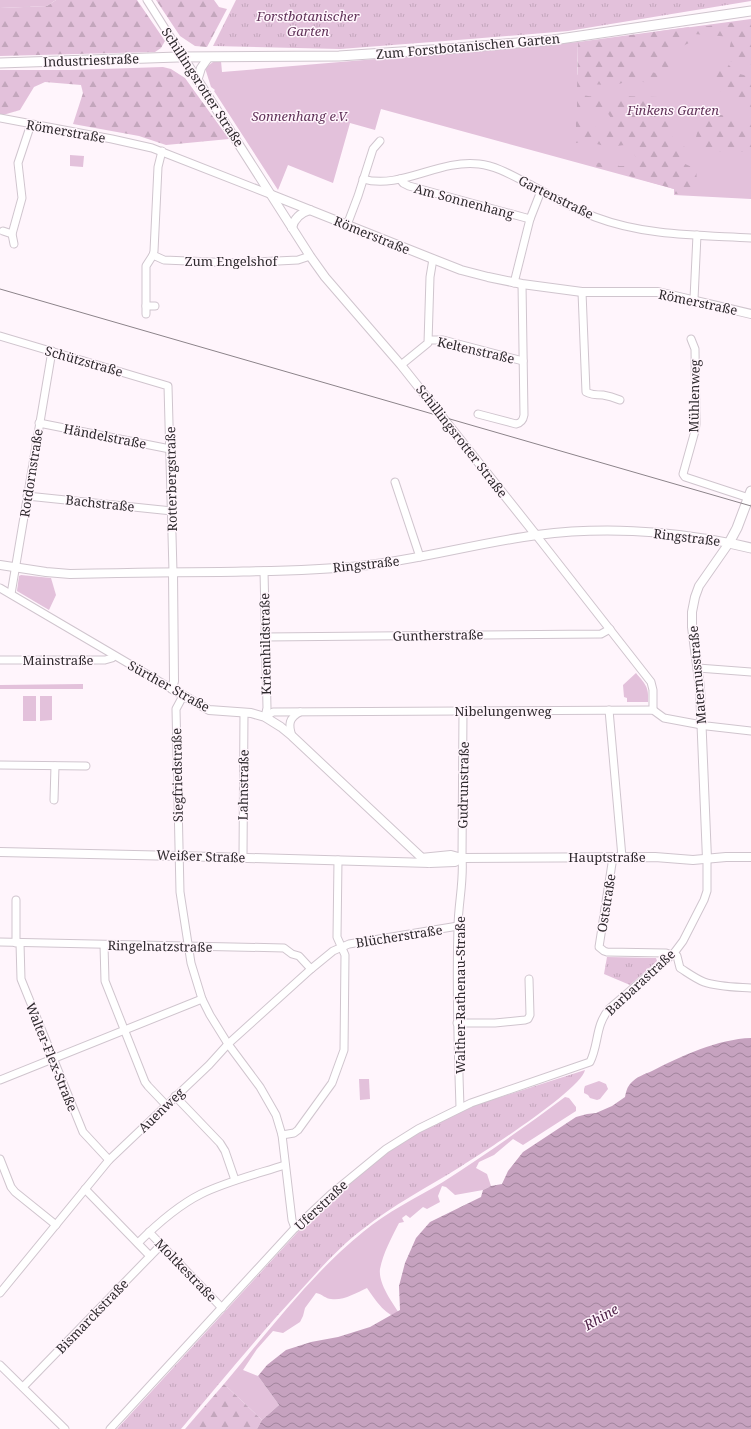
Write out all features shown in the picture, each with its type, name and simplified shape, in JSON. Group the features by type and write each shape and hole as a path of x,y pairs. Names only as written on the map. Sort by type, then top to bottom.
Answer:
{"main road":[{"name":"Zum Forstbotanischen Garten","path":"183,57 339,56 553,40 751,11"},
{"name":"Industriestraße","path":"0,63 183,57"},
{"name":"Maternusstraße","path":"729,543 737,528 749,498"},
{"path":"729,543 751,548"}],"street":[{"name":"Schillingsrotter Straße","path":"147,0 197,81 260,175 310,256 401,365 652,684 653,710"},
{"path":"197,81 201,68 208,58"},
{"name":"Römerstraße","path":"0,118 112,139 162,151 461,270 518,284 582,292 658,292 694,299 751,314"},
{"path":"14,244 12,234 22,198 18,163 30,124"},
{"path":"347,225 373,149 380,141"},
{"path":"155,306 146,310 146,266 153,255 158,167 162,151"},
{"name":"Gartenstraße","path":"363,179 372,182 381,182 400,179 445,166 478,164 496,168 595,217 619,225 660,233 751,238"},
{"path":"249,186 256,181 260,175"},
{"name":"Am Sonnenhang","path":"400,179 403,184 409,186 530,219"},
{"name":"Keltenstraße","path":"478,414 516,424 523,420 524,387 518,284 530,219 541,191"},
{"path":"292,228 294,221 299,215 310,210"},
{"path":"3,231 12,234"},
{"path":"694,299 697,235"},
{"name":"Zum Engelshof","path":"153,255 164,260 236,263 298,260 310,256"},
{"path":"401,365 428,343 429,340 430,278 433,259"},
{"path":"582,292 586,392 594,395 613,397 620,400"},
{"name":"Schützstraße","path":"0,336 168,386"},
{"name":"Mühlenweg","path":"691,339 695,349 696,424 682,471 684,476 749,498"},
{"name":"Keltenstraße","path":"429,340 443,340 523,361"},
{"name":"Rotdornstraße","path":"11,594 52,351"},
{"name":"Rotterbergstraße","path":"168,386 173,572"},
{"name":"Händelstraße","path":"39,424 170,449"},
{"path":"395,482 420,557"},
{"name":"Bachstraße","path":"27,496 172,511"},
{"name":"Ringstraße","path":"0,565 70,574 264,571 346,567 420,557 536,535 584,532 630,532 689,536 729,543"},
{"name":"Maternusstraße","path":"707,859 701,742 702,724 698,668 692,622 695,597 701,584 729,543"},
{"name":"Kriemhildstraße","path":"264,571 267,708 265,717"},
{"path":"172,689 174,681 173,572"},
{"name":"Sürther Straße","path":"0,588 114,656 209,710 221,712 244,712 265,717 281,726 422,858"},
{"name":"Guntherstraße","path":"265,637 601,634 610,629"},
{"name":"Mainstraße","path":"0,660 105,660 114,656"},
{"path":"698,668 751,672"},
{"name":"Siegfriedstraße","path":"183,696 176,708 178,856 180,892 187,947 194,979 210,1015 228,1044 250,1072 270,1102 276,1115 282,1135 292,1220 296,1228"},
{"path":"608,710 622,857"},
{"name":"Nibelungenweg","path":"265,717 273,712 653,710 664,718 751,731"},
{"name":"Gudrunstraße","path":"462,858 464,711"},
{"name":"Lahnstraße","path":"243,857 244,712"},
{"path":"292,736 290,722 294,716 301,712"},
{"path":"0,766 86,766"},
{"path":"54,800 55,766"},
{"path":"403,862 412,854 412,847"},
{"name":"Hauptstraße","path":"412,847 438,856"},
{"name":"Weißer Straße","path":"0,852 243,857 430,863"},
{"name":"Hauptstraße","path":"422,858 451,855 462,858 655,857 693,860 751,857"},
{"name":"Oststraße","path":"613,857 599,947 607,952 672,954"},
{"path":"422,858 430,863"},
{"name":"Weißer Straße","path":"403,862 422,858"},
{"name":"Hauptstraße","path":"430,863 455,862 462,858"},
{"name":"Walther-Rathenau-Straße","path":"460,1107 457,1023 458,926 463,873 462,858"},
{"name":"Barbarastraße","path":"590,1062 599,1027 603,1016 608,1009 672,954 683,941 704,900 707,884 707,859"},
{"path":"282,1135 294,1133 298,1130 332,1084 344,1050 345,955 337,937 338,860"},
{"name":"Walter-Flex-Straße","path":"16,900 21,980 83,1132 109,1160"},
{"name":"Blücherstraße","path":"341,946 458,926"},
{"name":"Ringelnatzstraße","path":"0,942 284,948 292,954 299,956 311,969"},
{"path":"104,945 104,981 145,1082 166,1105"},
{"name":"Auenweg","path":"0,1293 109,1160 209,1065 228,1044 311,969 341,946"},
{"path":"672,954 677,956 680,968 706,982 751,988"},
{"path":"457,1023 495,1023 528,1019 530,1015 529,979"},
{"path":"0,1080 202,999"},
{"name":"Uferstraße","path":"110,1429 296,1228 330,1195 386,1149 418,1129 460,1107 590,1062"},
{"path":"175,1096 220,1143 235,1180"},
{"path":"0,1159 11,1187 15,1192 56,1226"},
{"path":"138,1243 166,1216 200,1194 235,1180 285,1165"},
{"name":"Moltkestraße","path":"85,1189 150,1256"},
{"name":"Moltkestraße","path":"149,1232 222,1308"},
{"name":"Bismarckstraße","path":"23,1387 161,1245"},
{"path":"0,1365 65,1429"}],"green space":[{"path":"0,0 56,0 47,6 0,8"},
{"path":"56,0 137,0 165,41 161,48 155,52 0,56 0,8 47,6"},
{"path":"156,0 214,0 219,7 227,9 207,47 195,46 180,36"},
{"name":"Forstbotanischer Garten","path":"236,0 751,1 568,31 340,49 213,46"},
{"path":"751,19 751,199 674,195 674,189 381,109 375,130 350,123 333,183 288,165 278,190 214,91 215,90 211,87 205,68 213,62 221,61 222,72 578,42 577,75 651,33"},
{"path":"751,20 751,65 729,61 732,37 694,34 694,28"},
{"path":"689,27 691,33 689,43 665,52 676,66 672,72 657,63 648,61 640,61 635,65 637,74 640,75 650,72 660,75 661,79 652,86 640,80 633,80 614,85 592,84 577,90 578,42"},
{"path":"728,64 736,73 751,77 751,107 728,99 723,92 715,90 716,82 710,80 714,65"},
{"path":"163,67 171,69 185,78 229,139 166,145 139,136 73,124 83,93 81,85 45,82 34,87 20,110 0,115 0,70 70,70"},
{"path":"577,92 590,96 612,98 618,96 658,97 656,110 672,117 672,125 667,129 674,138 683,143 686,152 683,157 683,163 696,169 697,181 694,189 694,195 675,194 674,189 581,162 579,158 581,157 592,162 601,163 604,157 608,157 619,166 629,166 638,161 632,146 610,146 588,142 576,143 576,119 599,127 607,128 611,124 611,118 607,112 591,109 577,112"},
{"path":"708,115 751,118 751,152 701,151 697,147 696,137 698,130 706,123"},
{"path":"70,155 84,156 83,167 70,166"},
{"path":"19,576 51,578 56,595 49,610 17,591"},
{"path":"636,673 646,686 648,702 627,702 627,698 624,697 623,685"},
{"path":"83,684 83,689 0,689 0,685"},
{"path":"23,696 36,696 36,721 23,721"},
{"path":"40,696 52,696 52,720 40,721"},
{"path":"607,957 656,958 657,961 630,985 604,974"},
{"path":"585,1070 567,1092 529,1121 471,1160 386,1212 346,1243 322,1267 269,1326 181,1429 117,1429 306,1223 345,1187 388,1152 420,1132 473,1106"},
{"path":"359,1079 369,1079 370,1099 360,1100"},
{"path":"599,1081 606,1084 608,1089 600,1099 597,1100 590,1098 584,1093 585,1086"},
{"path":"565,1097 569,1098 576,1107 576,1111 523,1145 513,1139 494,1155 479,1162 476,1168 487,1174 491,1186 483,1190 455,1195 446,1187 442,1186 438,1196 440,1202 427,1209 423,1207 410,1218 406,1215 402,1218 404,1222 399,1223 385,1251 381,1263 380,1275 384,1288 403,1319 391,1315 382,1308 367,1288 340,1299 329,1299 316,1293 305,1308 300,1322 283,1333 273,1331 257,1349 243,1370 258,1376 279,1405 262,1420 224,1384 307,1285 363,1232 392,1212 474,1162"},
{"path":"224,1384 262,1420 257,1429 185,1429"}],"water":[{"name":"Rhine","path":"751,1038 751,1429 257,1429 262,1420 279,1405 258,1376 267,1365 286,1350 370,1327 400,1310 399,1286 405,1263 416,1238 430,1222 481,1197 483,1190 491,1186 502,1184 508,1171 523,1152 576,1117 596,1113 612,1106 625,1097 629,1086 638,1077 700,1049 726,1041"}],"tram line":[{"path":"0,289 751,506"}],"park label":[{"name":"Finkens Garten","path":"673,110"},
{"name":"Sonnenhang e.V.","path":"300,116"}]}
